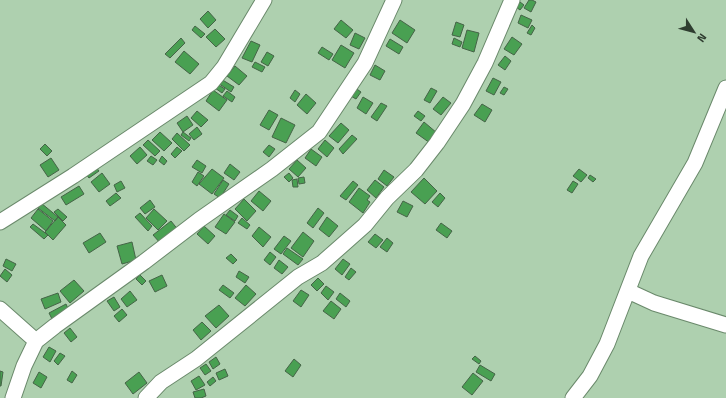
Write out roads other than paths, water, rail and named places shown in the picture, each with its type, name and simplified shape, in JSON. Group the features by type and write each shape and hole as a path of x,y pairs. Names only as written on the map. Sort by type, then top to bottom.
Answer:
{"street":[{"path":"0,222 73,176 211,83 224,67 264,0"},
{"path":"17,396 24,366 36,341 199,220 272,169 319,132 365,63 394,0"},
{"path":"146,398 161,382 196,359 298,277 322,262 365,225 387,198 416,170 437,143 463,104 485,63 512,0"},
{"path":"573,398 590,376 604,350 641,256 695,163 726,88"},
{"path":"628,291 654,303 726,325"},
{"path":"0,309 36,341"}]}
